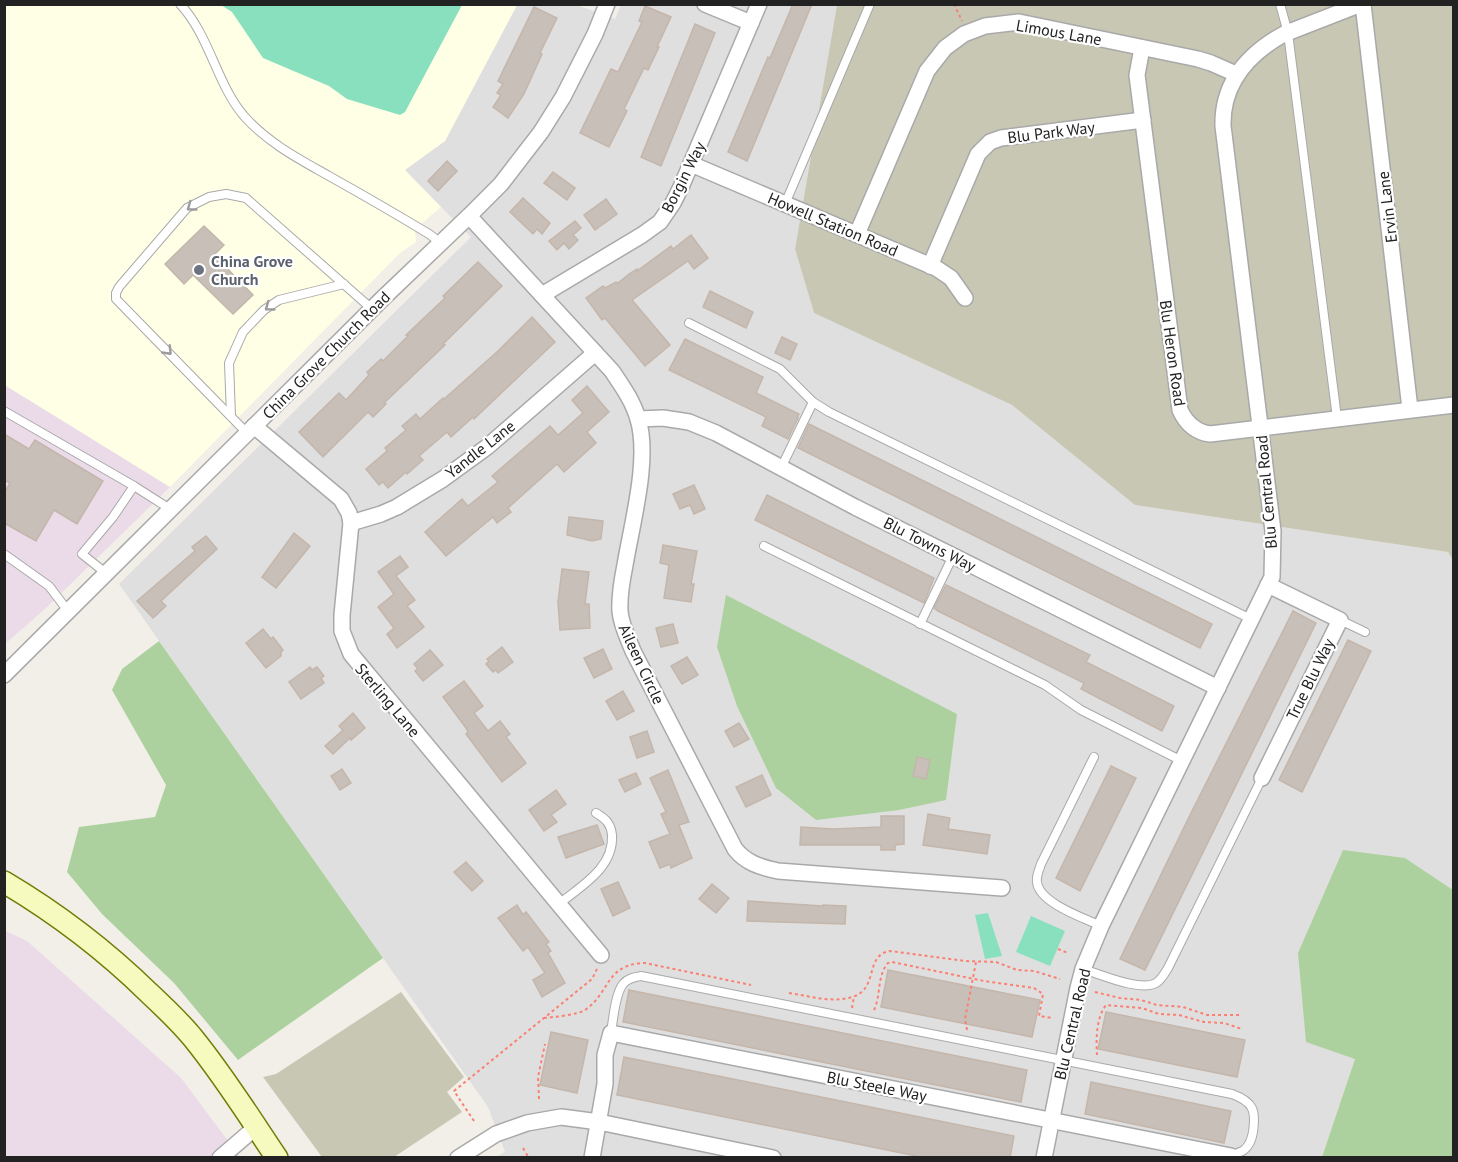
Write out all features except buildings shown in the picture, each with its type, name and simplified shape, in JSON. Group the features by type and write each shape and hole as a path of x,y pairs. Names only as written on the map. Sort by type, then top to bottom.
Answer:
{"main road":[{"path":"4,882 81,932 172,1015 193,1038 278,1158"}],"street":[{"name":"China Grove Church Road","path":"4,675 250,429 469,216 514,168 563,97 595,34 607,4"},
{"path":"705,4 751,23"},
{"name":"Borgin Way","path":"542,295 660,222 673,203 691,164 759,4"},
{"name":"Blu Central Road","path":"1044,1158 1083,969 1101,926 1272,577 1273,531 1223,126 1224,104 1230,84 1236,74 1262,47 1287,33 1362,4"},
{"name":"Ervin Lane","path":"1362,4 1410,409"},
{"name":"Limous Lane","path":"857,234 927,71 945,48 964,34 985,26 1019,22 1211,63 1236,74"},
{"name":"Blu Heron Road","path":"1142,48 1137,75 1180,410 1185,421 1199,432 1206,434 1454,405"},
{"name":"Blu Park Way","path":"930,266 978,154 990,142 1001,138 1143,120"},
{"name":"Howell Station Road","path":"691,164 930,266 951,278 965,298"},
{"name":"Aileen Circle","path":"469,216 595,352 624,388 638,419 643,452 642,465 622,581 620,614 633,651 741,857 751,863 778,871 1002,888"},
{"name":"Yandle Lane","path":"351,522 397,507 443,479 487,447 595,352"},
{"name":"Blu Towns Way","path":"638,419 663,418 689,422 716,434 953,556 1218,688"},
{"path":"250,429 340,499 349,513 351,522"},
{"name":"Sterling Lane","path":"351,522 342,615 342,631 351,654 559,904 599,960"},
{"name":"True Blu Way","path":"1262,778 1340,620 1268,585"},
{"path":"592,1158 605,1084 605,1055 610,1034"},
{"name":"Blu Steele Way","path":"610,1034 1231,1156"},
{"path":"458,1158 496,1134 527,1123 561,1117 598,1122 772,1158"},
{"path":"220,1158 256,1127"}],"lane":[{"path":"180,4 200,34 228,92 243,115 262,134 285,151 420,228 441,243"},
{"path":"785,204 870,4"},
{"path":"1280,4 1287,33 1337,418"},
{"path":"250,429 231,416 116,299 116,293 138,264 188,208 209,197 226,194 246,198 372,309"},
{"path":"231,416 229,363 243,332 264,310 279,300 344,284"},
{"path":"689,323 780,369 813,402 829,412 1251,619"},
{"path":"781,468 813,402"},
{"path":"4,411 170,509"},
{"path":"107,574 82,554 113,517 134,486"},
{"path":"764,546 1045,686 1081,710 1182,761"},
{"path":"4,554 49,585 68,611"},
{"path":"920,624 953,556"},
{"path":"1340,620 1365,632"},
{"path":"1094,757 1041,864 1036,879 1038,890 1047,900 1101,926"},
{"path":"1083,969 1139,985 1148,986 1159,982 1262,778"},
{"path":"559,904 605,864 612,843 609,823 596,813"},
{"path":"610,1034 624,982 641,976 1232,1094 1243,1098 1256,1115 1252,1140 1244,1150 1231,1156"}],"path":[{"path":"954,4 962,21"},
{"path":"1058,949 1068,953"},
{"path":"783,992 832,1000 854,996 866,988 874,962 882,952 890,951 996,963 1060,979"},
{"path":"474,1121 454,1091 592,979 598,971 599,960"},
{"path":"967,1035 965,1019 976,962"},
{"path":"544,1018 584,1011 618,970 636,963 760,987"},
{"path":"872,1016 883,969 888,963 897,963 1038,990 1043,994 1039,1016 1052,1018"},
{"path":"1095,992 1157,1005 1184,1007 1207,1015 1242,1015"},
{"path":"853,1002 854,996"},
{"path":"1096,1059 1101,1012 1106,1005 1142,1008 1159,1014 1224,1023 1242,1029"},
{"path":"539,1099 538,1077 545,1044"},
{"path":"523,1148 529,1158"}],"shaded area":[{"path":"4,5 517,5 445,141 405,170 441,207 415,229 416,242 400,253 170,487 5,385"},
{"path":"517,5 577,5 615,19 621,5 837,5 795,249 814,313 1012,405 1135,505 1448,552 1454,561 1453,890 1405,858 1355,1059 1322,1157 496,1157 505,1152 488,1107 119,584 471,237 404,170 445,141"},
{"path":"837,5 1453,5 1453,560 1448,552 1135,505 1012,405 814,313 795,249"},
{"path":"4,385 170,487 47,607 5,644"},
{"path":"4,930 27,941 181,1078 240,1157 5,1157"},
{"path":"401,992 464,1077 447,1092 462,1112 394,1157 322,1157 263,1077 276,1074"}],"green space":[{"path":"221,5 462,5 405,112 400,115 347,99 329,86 263,58 232,12"},
{"path":"726,595 957,714 946,800 899,810 816,820 776,788 737,706 717,647"},
{"path":"159,641 383,958 238,1060 174,983 102,914 67,872 79,827 155,817 166,785 112,690 122,669"},
{"path":"1343,850 1405,858 1453,890 1453,1157 1322,1157 1355,1059 1306,1042 1298,953"},
{"path":"988,913 1002,956 985,959 975,915"},
{"path":"1031,916 1065,931 1050,966 1016,952"}],"place":[{"name":"China Grove Church","path":"199,270"}]}
